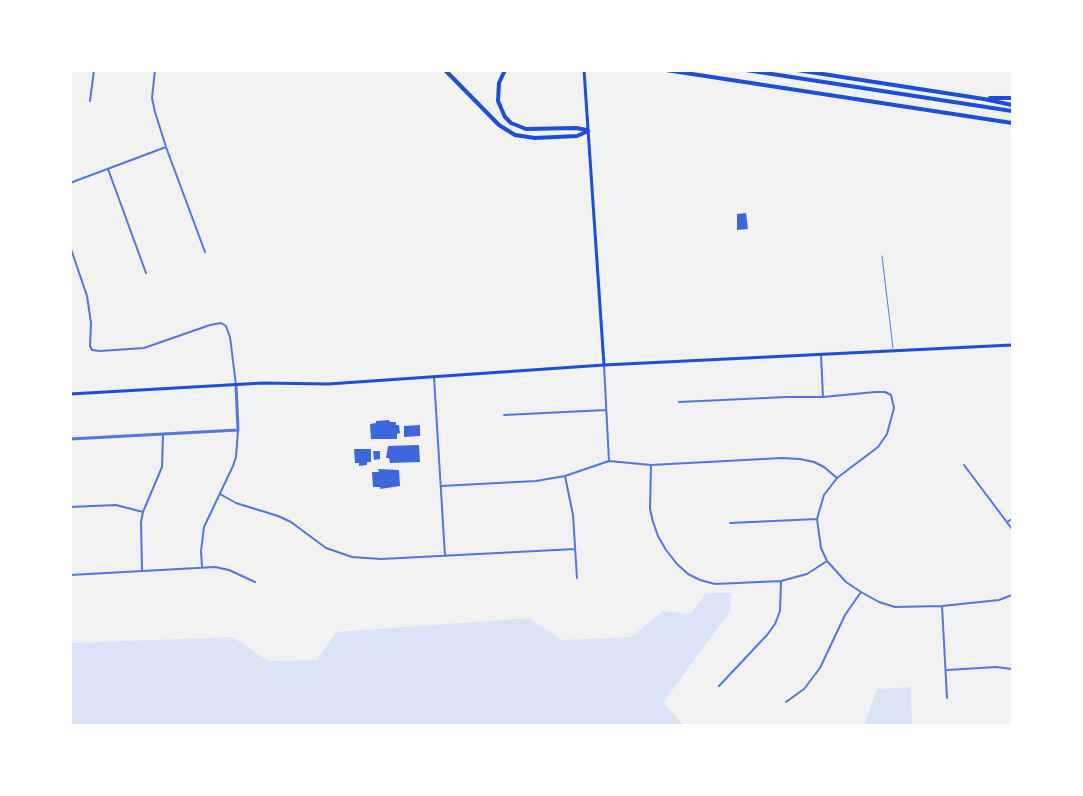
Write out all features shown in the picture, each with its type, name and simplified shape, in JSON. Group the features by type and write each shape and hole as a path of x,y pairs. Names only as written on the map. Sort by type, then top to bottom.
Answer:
{"highway":[{"path":"445,70 499,125 515,135 535,138 577,136 588,130"},
{"path":"505,70 498,83 498,101 505,117 511,123 533,130 576,128 588,130"},
{"path":"666,70 1012,123"},
{"path":"746,70 1012,111"},
{"path":"797,70 1012,105"},
{"path":"984,99 1012,98"}],"main road":[{"path":"584,70 604,365"},
{"path":"70,394 236,384 328,384 604,365 1012,345"}],"street":[{"path":"90,100 94,70"},
{"path":"155,70 152,98 166,147 205,252"},
{"path":"70,183 166,147"},
{"path":"108,168 146,273"},
{"path":"70,246 87,296 92,350 144,348 210,325 221,323 226,326 230,338 236,384 238,430 236,457 204,527 201,544 202,567"},
{"path":"821,354 823,397"},
{"path":"604,365 609,461"},
{"path":"434,377 445,556"},
{"path":"679,402 823,397 875,392 885,392 891,395 894,408 887,434 878,447 837,478 824,495 817,519 820,548 827,561 846,582 879,602 895,607 942,606 999,600 1012,595"},
{"path":"504,415 606,410"},
{"path":"70,439 238,430"},
{"path":"142,572 140,531 143,512 162,467 163,434"},
{"path":"441,486 536,482 565,476 609,461 651,465 800,459 824,467 837,478"},
{"path":"651,465 652,522 658,536 677,564 694,577 715,584 781,581 807,574 827,561"},
{"path":"964,465 1012,529"},
{"path":"565,476 571,497 577,578"},
{"path":"220,494 241,506 284,519 326,548 346,555 373,559 575,549"},
{"path":"70,507 116,505 143,512"},
{"path":"730,523 817,519"},
{"path":"1007,522 1012,519"},
{"path":"70,575 202,567 229,570 255,582"},
{"path":"719,686 775,624 780,611 781,581"},
{"path":"786,702 804,689 816,674 848,610 861,592"},
{"path":"942,606 947,698"},
{"path":"946,670 996,667 1012,669"}],"lane":[{"path":"882,256 893,350"}],"shaded area":[{"path":"706,593 731,593 730,611 663,703 684,725 71,725 71,643 233,637 268,661 317,660 336,632 529,618 562,640 631,637 663,611 691,614"},
{"path":"911,687 912,725 864,725 877,689"}],"building":[{"path":"746,213 748,229 737,230 737,214"},
{"path":"389,420 399,425 400,433 397,434 397,439 371,439 370,424"},
{"path":"420,425 420,436 404,437 404,426"},
{"path":"419,445 420,462 390,463 389,458 386,458 388,446"},
{"path":"354,449 371,449 371,462 359,466 359,463 355,463"},
{"path":"373,451 380,451 380,459 374,460"},
{"path":"378,469 399,470 400,486 380,489 380,487 373,487 372,472 379,472"}]}
